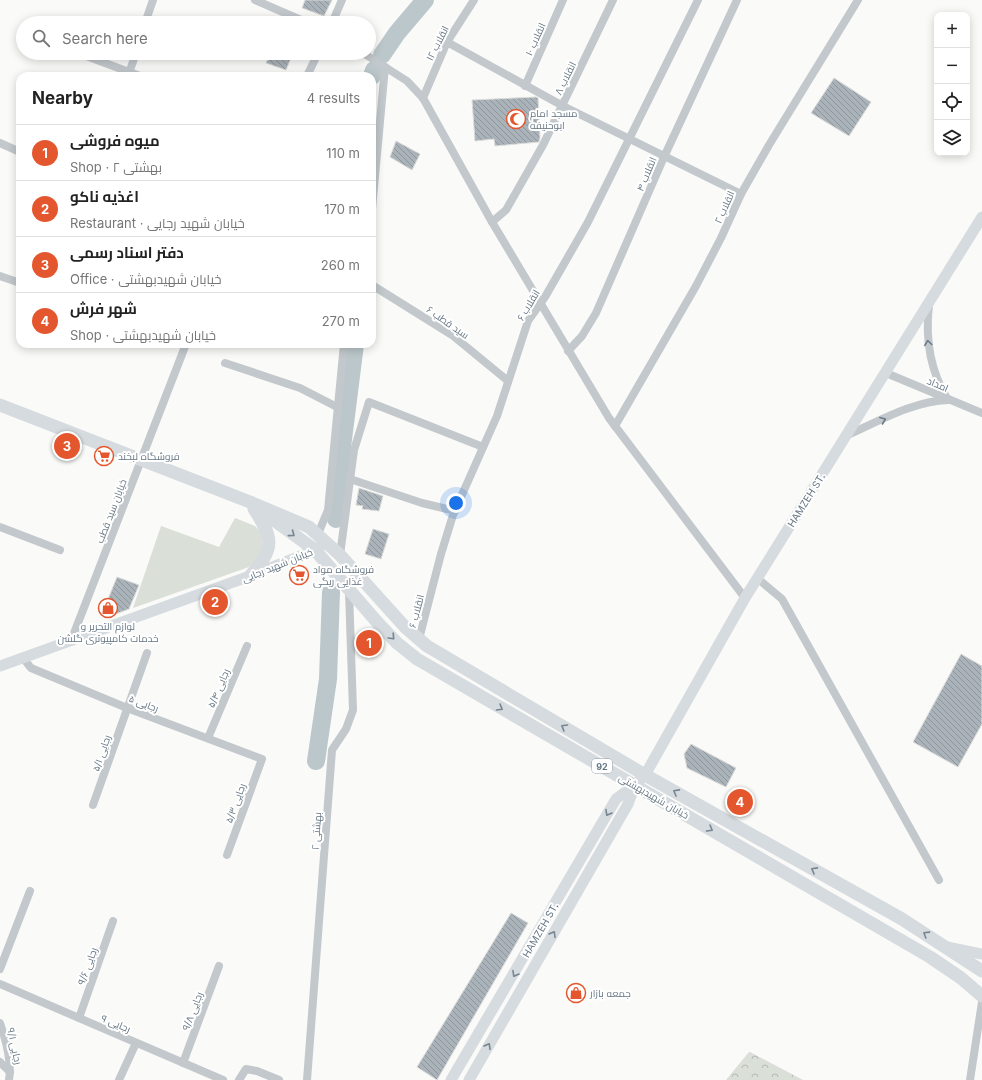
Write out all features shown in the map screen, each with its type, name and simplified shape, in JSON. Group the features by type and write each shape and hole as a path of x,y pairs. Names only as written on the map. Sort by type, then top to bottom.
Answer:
{"main road":[{"name":"HAMZEH ST.","path":"451,1080 616,799 635,785 644,775 757,578 848,435 982,217"},
{"name":"خیابان شهیدبهشتی","path":"0,405 250,502 310,528 340,555 405,627 427,646 644,775 902,919 982,972"},
{"name":"خیابان شهیدبهشتی","path":"250,502 315,550 397,643 417,659 930,956 961,978 982,996"},
{"path":"250,502 267,528 270,538 268,552 263,561 250,576"},
{"name":"خیابان شهید رجایی","path":"0,666 250,576 315,550 322,538"},
{"name":"HAMZEH ST.","path":"469,1080 628,804 635,785"},
{"path":"946,947 982,954"}],"street":[{"path":"147,16 153,0"},
{"path":"255,0 292,16"},
{"name":"انقلاب ۱۲","path":"423,98 446,42 474,0"},
{"name":"انقلاب ۱۰","path":"525,86 563,0"},
{"name":"انقلاب ۸","path":"492,222 506,210 543,145 613,0"},
{"name":"انقلاب ۶","path":"419,639 441,554 455,511 497,416 528,321 540,304 588,222 698,0"},
{"name":"انقلاب ۴","path":"568,351 582,336 596,313 664,157 737,0"},
{"name":"انقلاب ۲","path":"615,426 696,286 722,238 741,194 769,145 858,0"},
{"path":"335,16 340,1"},
{"path":"446,42 562,106 741,194"},
{"path":"95,60 124,72"},
{"path":"130,72 134,60"},
{"path":"309,72 315,60"},
{"path":"375,60 407,81 423,98 492,222 568,351 615,426 745,598"},
{"path":"376,165 385,66"},
{"path":"0,143 16,150"},
{"path":"0,276 16,282"},
{"name":"سید قطب ۶","path":"376,288 452,335 508,381"},
{"path":"930,301 927,320 927,339 932,369 948,400"},
{"name":"خیابان سید قطب","path":"71,641 184,348"},
{"path":"322,538 328,510 344,348"},
{"path":"224,363 300,388 338,407"},
{"name":"امداد","path":"886,373 982,413"},
{"path":"848,435 918,405 934,400 948,400"},
{"path":"340,555 354,450 369,402 483,447"},
{"path":"350,479 422,503 455,511"},
{"path":"0,527 60,550"},
{"path":"757,578 782,599 939,880"},
{"name":"بهشتی ۲","path":"307,1080 332,750 346,729 353,710 349,588"},
{"name":"رجایی ۵/۴","path":"208,738 247,646"},
{"name":"رجایی ۵/۱","path":"93,805 147,653"},
{"name":"رجایی ۵","path":"23,658 31,668 127,708 262,759"},
{"name":"رجایی ۵/۳","path":"227,855 262,759"},
{"path":"0,970 30,891"},
{"name":"رجایی ۹/۶","path":"79,1018 113,921"},
{"name":"رجایی ۹/۸","path":"183,1063 219,966"},
{"name":"رجایی ۹","path":"0,984 223,1080"},
{"path":"970,1080 982,1002"},
{"name":"رجایی ۹/۱","path":"0,1023 5,1037 10,1076"},
{"path":"120,1080 136,1042"},
{"path":"0,1062 10,1076"},
{"path":"239,1080 246,1069 257,1071 279,1080"}],"green space":[{"path":"235,518 255,526 261,532 261,552 260,556 254,563 249,567 133,608 161,526 219,547"},
{"path":"750,1052 803,1080 726,1080"}],"building":[{"path":"305,0 332,0 324,16 302,8"},
{"path":"268,60 290,60 286,70 266,63"},
{"path":"834,78 871,102 849,136 811,113"},
{"path":"538,98 539,142 495,146 494,139 475,141 472,100"},
{"path":"396,141 420,154 412,170 390,157"},
{"path":"359,488 383,496 379,511 362,509 363,506 356,505"},
{"path":"373,529 389,534 381,559 365,554"},
{"path":"117,577 139,585 129,609 113,615 104,609"},
{"path":"961,654 982,666 982,724 958,767 913,742"},
{"path":"691,744 736,768 726,787 687,768 684,754"},
{"path":"511,913 528,923 437,1080 417,1067"}],"waterway":[{"path":"382,55 397,33 425,0"},
{"path":"336,519 341,455 354,348"},
{"path":"316,761 328,679 331,592"}],"place":[{"name":"مسجد امام ابوحنیفه","path":"516,119"},
{"name":"دفتر اسناد رسمی","path":"67,446"},
{"name":"فروشگاه لبخند","path":"104,456"},
{"name":"فروشگاه مواد غذایی ریگی","path":"299,575"},
{"name":"اغذیه ناکو","path":"215,602"},
{"name":"لوازم التحریر و خدمات کامپیوتری گلشن","path":"108,608"},
{"name":"میوه فروشی","path":"369,643"},
{"name":"شهر فرش","path":"740,802"},
{"name":"جمعه بازار","path":"576,993"}]}
